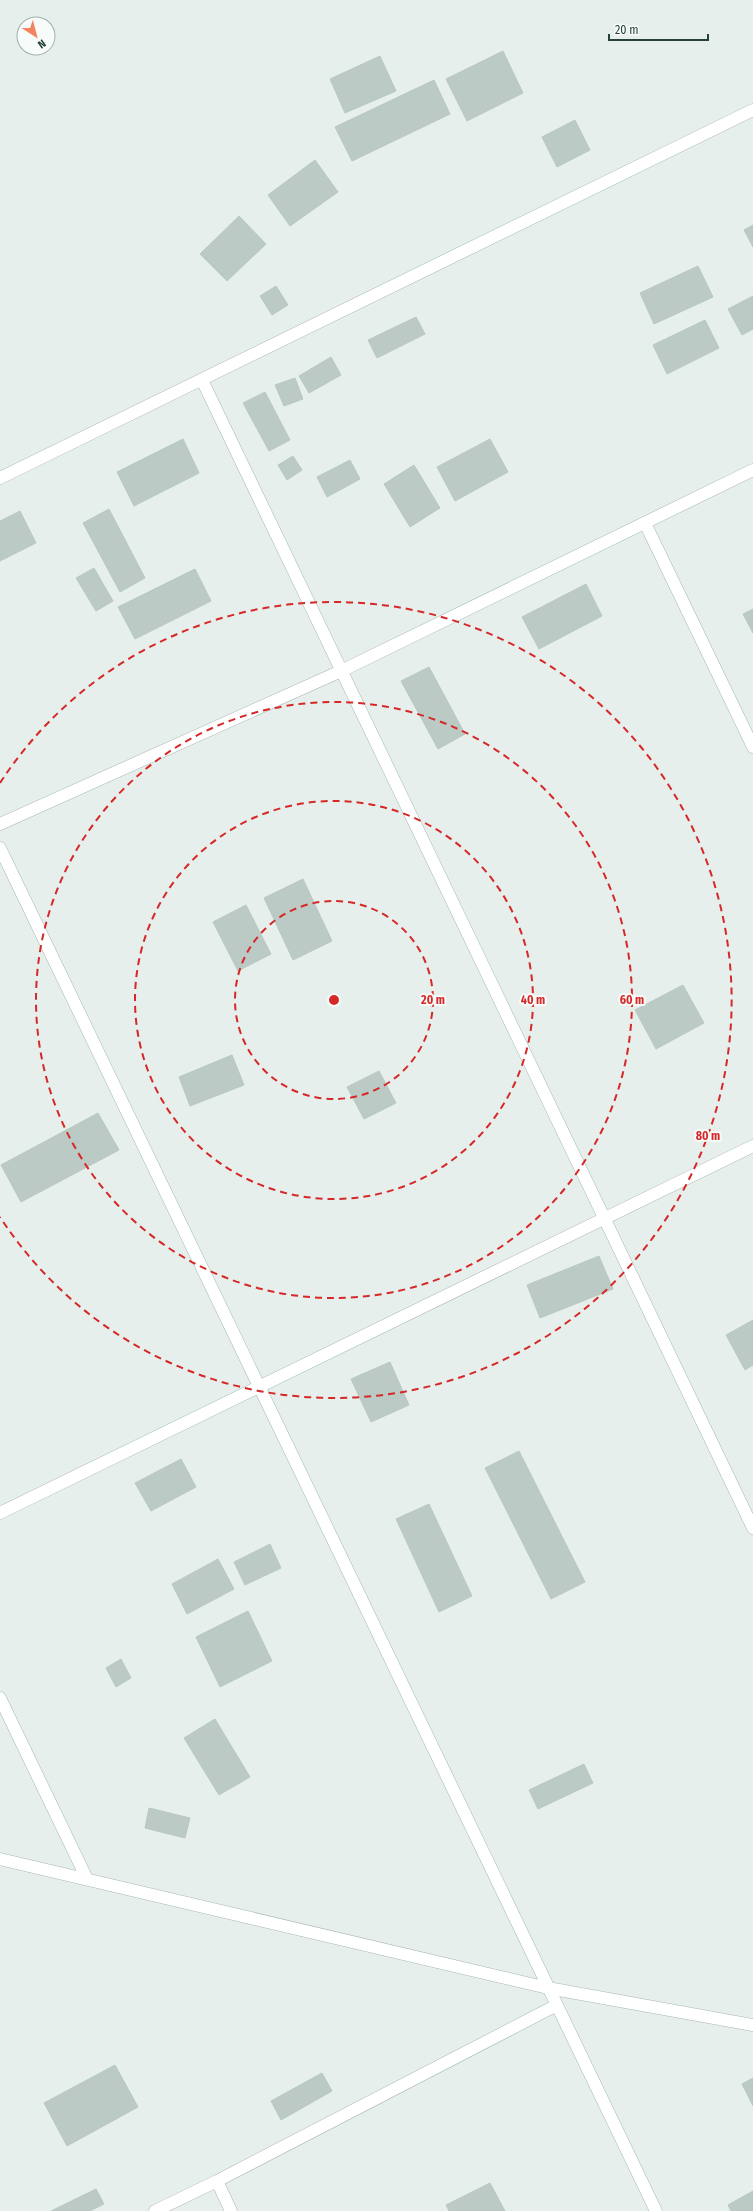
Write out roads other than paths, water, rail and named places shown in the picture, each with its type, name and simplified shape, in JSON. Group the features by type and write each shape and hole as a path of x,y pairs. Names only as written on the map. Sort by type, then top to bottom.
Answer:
{"street":[{"path":"0,478 753,110"},
{"path":"202,380 753,1528"},
{"path":"0,824 341,671 646,524 753,470"},
{"path":"646,524 753,747"},
{"path":"0,848 656,2211"},
{"path":"0,1513 753,1146"},
{"path":"0,1698 87,1879"},
{"path":"0,1859 548,1988 753,2025"},
{"path":"155,2211 217,2181 557,2005"},
{"path":"217,2181 231,2211"}]}
